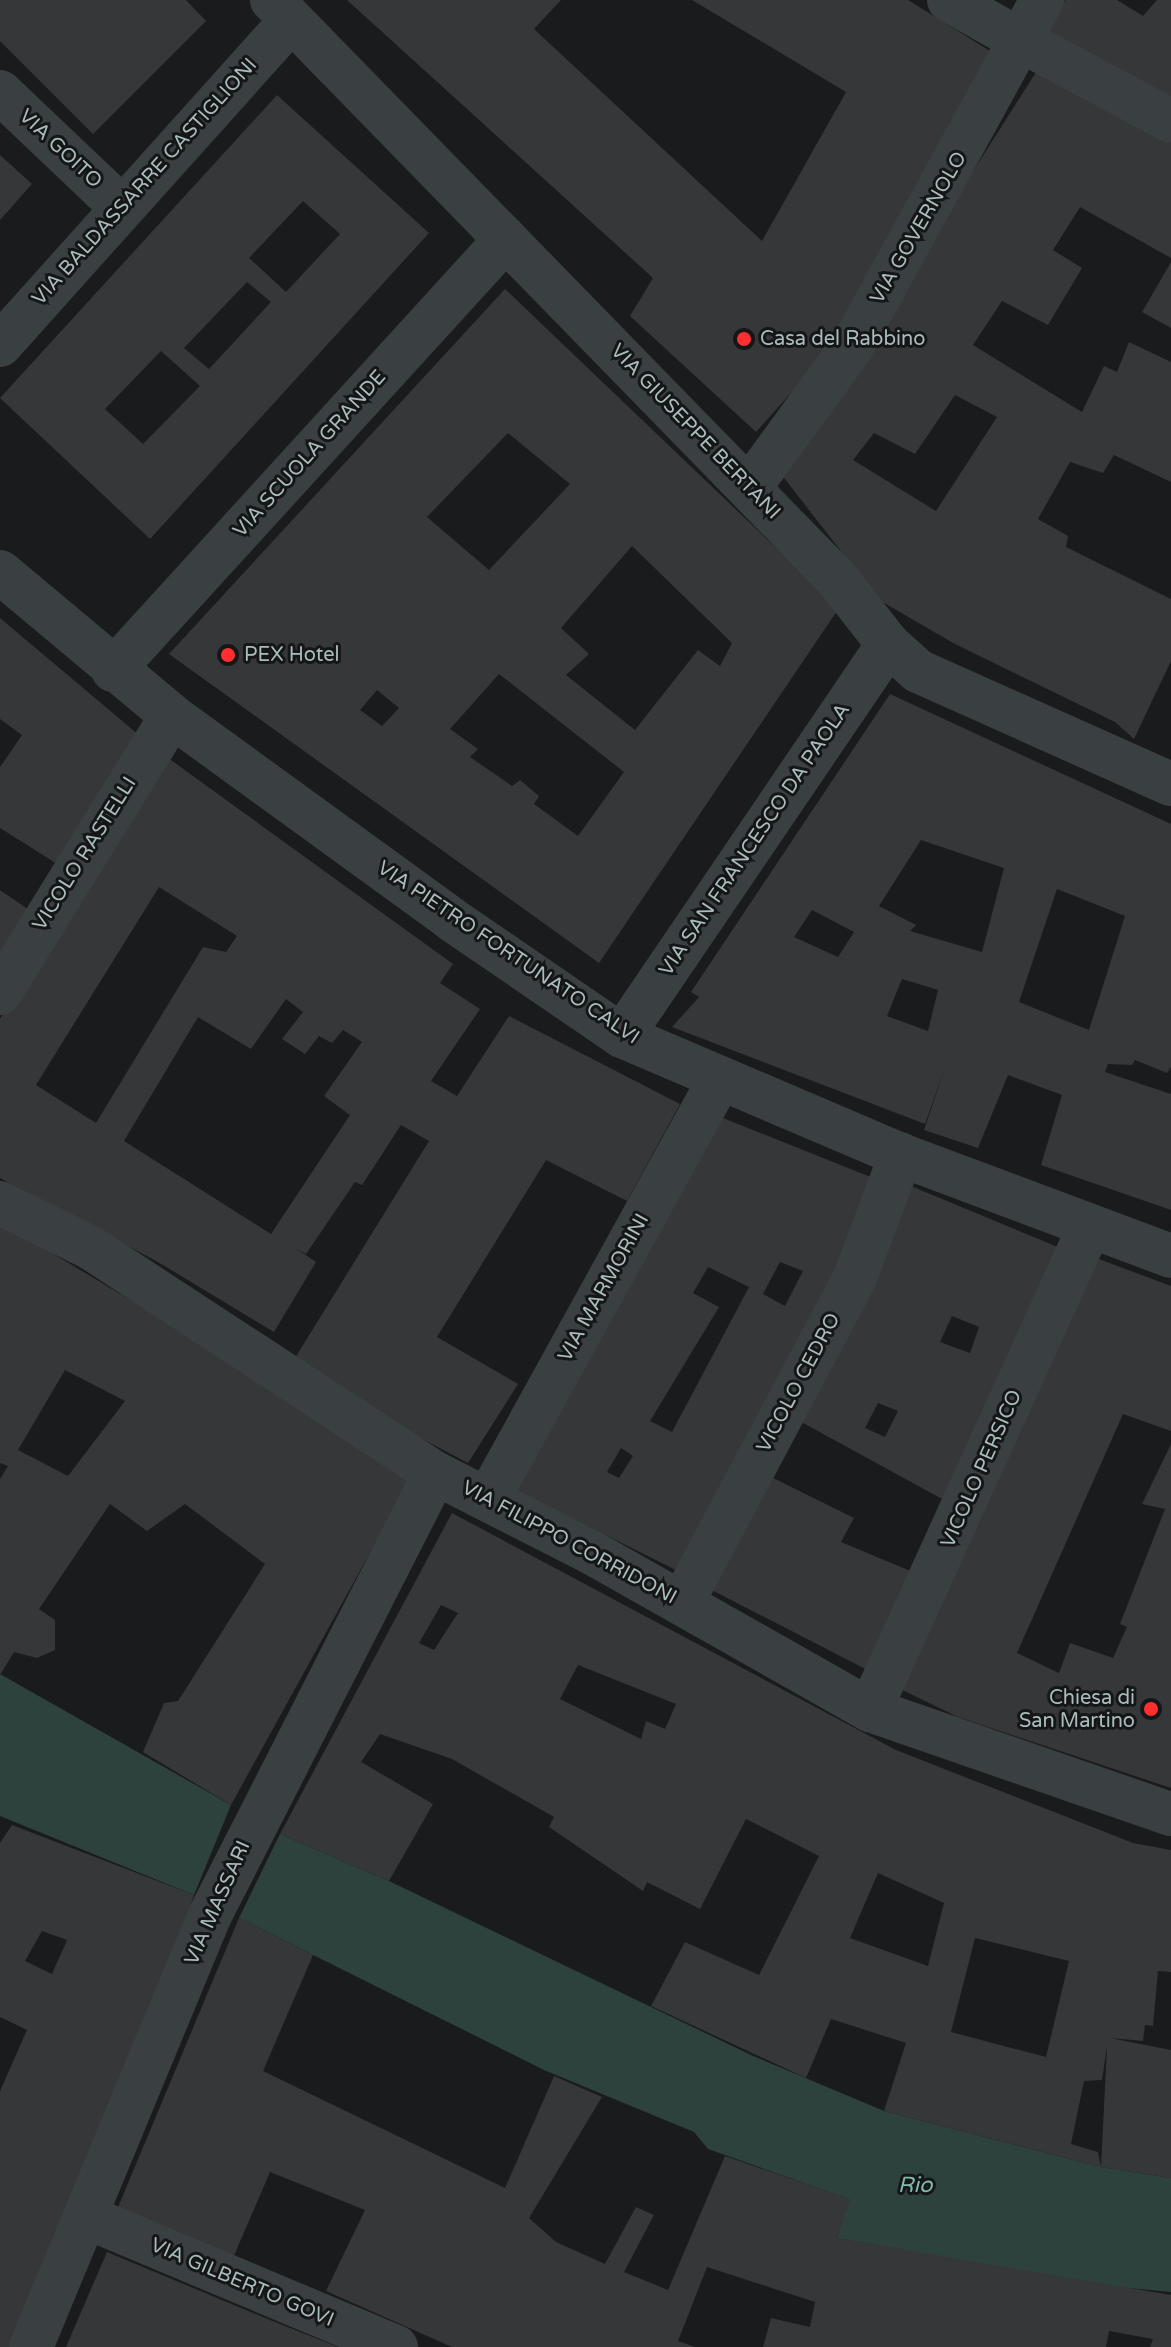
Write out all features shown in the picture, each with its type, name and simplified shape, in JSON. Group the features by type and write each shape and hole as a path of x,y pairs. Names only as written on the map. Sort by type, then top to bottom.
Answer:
{"street":[{"path":"949,0 1171,121"},
{"name":"VIA GOVERNOLO","path":"749,488 851,348 1042,0"},
{"name":"VIA BALDASSARRE CASTIGLIONI","path":"0,345 282,10"},
{"name":"VIA GIUSEPPE BERTANI","path":"282,10 838,580 888,644 918,671 956,691 1171,784"},
{"name":"VIA GOITO","path":"0,92 120,206"},
{"name":"VIA SCUOLA GRANDE","path":"113,670 506,239"},
{"name":"VIA PIETRO FORTUNATO CALVI","path":"0,572 113,670 172,716 451,919 622,1036 719,1080 901,1155 1171,1256"},
{"name":"VIA SAN FRANCESCO DA PAOLA","path":"622,1036 888,644"},
{"name":"VICOLO RASTELLI","path":"0,993 172,716"},
{"name":"VIA MARMORINI","path":"489,1497 719,1080"},
{"name":"VICOLO CEDRO","path":"682,1603 854,1280 901,1155"},
{"name":"VIA FILIPPO CORRIDONI","path":"0,1203 91,1248 435,1473 489,1497 870,1710 1171,1814"},
{"name":"VICOLO PERSICO","path":"870,1710 1090,1226"},
{"name":"VIA MASSARI","path":"31,2347 89,2218 209,1917 254,1821 435,1473"},
{"name":"VIA GILBERTO GOVI","path":"89,2218 396,2347"}],"water":[{"path":"0,1674 231,1805 194,1895 0,1816"},
{"name":"Rio","path":"280,1834 389,1881 751,2055 884,2111 1101,2167 1171,2178 1171,2292 1097,2285 837,2238 849,2199 708,2149 694,2132 544,2070 239,1918"}],"building":[{"path":"0,0 186,0 206,21 93,134 0,41"},
{"path":"347,0 561,0 534,29 762,241 846,92 692,0 908,0 995,54 819,362 756,432 630,316 653,278"},
{"path":"1065,0 1117,0 1143,16 1157,0 1171,0 1171,102 1047,31"},
{"path":"1038,69 1171,143 1171,258 1080,207 1053,250 1082,268 1048,325 1002,301 973,345 1082,412 1104,366 1117,372 1129,342 1171,362 1171,482 1114,455 1103,473 1070,462 1038,519 1068,536 1066,547 1171,599 1171,661 1134,739 1115,722 955,644 879,600 781,474","holes":["955,395 997,417 936,511 853,460 874,433 915,454"]},
{"path":"277,95 429,233 150,539 0,398","holes":["303,201 340,234 286,292 249,258","247,282 271,302 209,369 184,348","161,351 200,386 143,444 105,409"]},
{"path":"0,155 32,184 0,220"},
{"path":"1171,262 1171,328 1142,312"},
{"path":"505,289 839,608 599,963 169,654","holes":["508,433 570,484 489,570 427,517","632,546 732,643 720,666 698,650 635,730 566,675 589,654 561,628","499,674 624,772 578,836 534,804 539,796 520,780 512,786 470,757 478,749 450,729","377,690 399,708 382,726 360,710"]},
{"path":"0,618 146,741 62,867 0,828 0,767 22,735 0,719"},
{"path":"890,694 1171,824 1171,1067 1167,1073 1135,1060 1132,1065 1108,1064 1105,1072 1171,1094 1171,1210 1041,1165 1062,1095 1008,1075 978,1148 924,1130 945,1068 925,1124 672,1027 699,997 691,992","holes":["921,840 1004,868 982,952 910,931 916,925 879,906","1057,889 1125,916 1089,1030 1019,1002","812,910 854,932 838,957 794,937","902,979 938,990 928,1031 887,1016"]},
{"path":"157,750 453,964 440,983 480,1009 431,1081 457,1096 509,1016 680,1104 627,1201 546,1160 437,1337 518,1384 468,1463 381,1417 295,1358 429,1141 401,1125 362,1185 355,1182 306,1254 297,1249 316,1262 274,1332 158,1262 0,1178 0,1019","holes":["159,887 237,936 226,952 203,947 96,1123 36,1085","286,999 303,1012 282,1039 305,1054 319,1036 332,1043 343,1030 362,1042 324,1096 350,1115 271,1234 124,1141 198,1017 251,1049"]},
{"path":"0,890 35,914 0,969"},
{"path":"713,1114 878,1180 844,1272 680,1572 513,1489","holes":["780,1262 803,1271 785,1306 763,1294","708,1267 749,1287 672,1432 650,1421 719,1307 693,1293","621,1448 633,1456 619,1478 607,1472"]},
{"path":"906,1184 1065,1250 955,1506 794,1418","holes":["952,1316 979,1327 970,1353 940,1342","878,1403 898,1411 885,1437 865,1428"]},
{"path":"0,1222 179,1329 410,1480 231,1805 143,1752 164,1703 178,1701 265,1564 185,1504 147,1531 110,1504 39,1609 55,1620 55,1650 37,1658 14,1652 0,1675 0,1479 8,1466 0,1463","holes":["65,1370 125,1401 68,1476 18,1450"]},
{"path":"1088,1255 1171,1286 1171,1431 1123,1414 1017,1653 1059,1673 1070,1643 1113,1658 1127,1627 1120,1624 1165,1509 1142,1504 1171,1444 1171,1788 958,1717 892,1685"},
{"path":"761,1472 854,1518 841,1542 920,1575 877,1675 702,1585"},
{"path":"452,1513 896,1750 1133,1843 1171,1850 1171,1972 1158,1971 1153,2026 1145,2025 1143,2041 1110,2038 1171,2050 1171,2178 1101,2167 884,2111 906,2043 831,2019 806,2078 651,2006 685,1942 759,1975 819,1856 746,1819 700,1909 647,1882 643,1891 549,1827 554,1817 452,1759 380,1734 361,1762 433,1804 389,1881 280,1834","holes":["441,1605 458,1613 434,1650 419,1643","578,1665 676,1704 665,1729 646,1721 641,1739 560,1699","878,1873 944,1903 928,1966 850,1938","975,1938 1069,1961 1046,2057 951,2032","1107,2046 1101,2167 1098,2152 1071,2144 1084,2081 1102,2080"]},
{"path":"12,1825 194,1895 150,2018 10,2347 0,2347 0,2091 27,2030 0,2017 0,1843","holes":["42,1931 67,1940 52,1974 25,1961"]},
{"path":"239,1918 313,1955 263,2071 505,2188 554,2076 602,2097 529,2218 556,2242 605,2264 636,2207 654,2215 624,2272 668,2290 725,2156 850,2199 837,2238 1171,2295 1171,2347 1150,2347 1153,2339 1109,2331 1106,2347 763,2347 771,2318 810,2327 815,2302 707,2267 678,2341 695,2347 452,2347 326,2291 365,2210 270,2172 233,2258 116,2212"},
{"path":"107,2252 270,2320 338,2347 66,2347"}],"place":[{"name":"Casa del Rabbino","path":"744,339"},
{"name":"PEX Hotel","path":"228,655"},
{"name":"Chiesa di San Martino","path":"1151,1709"}]}
